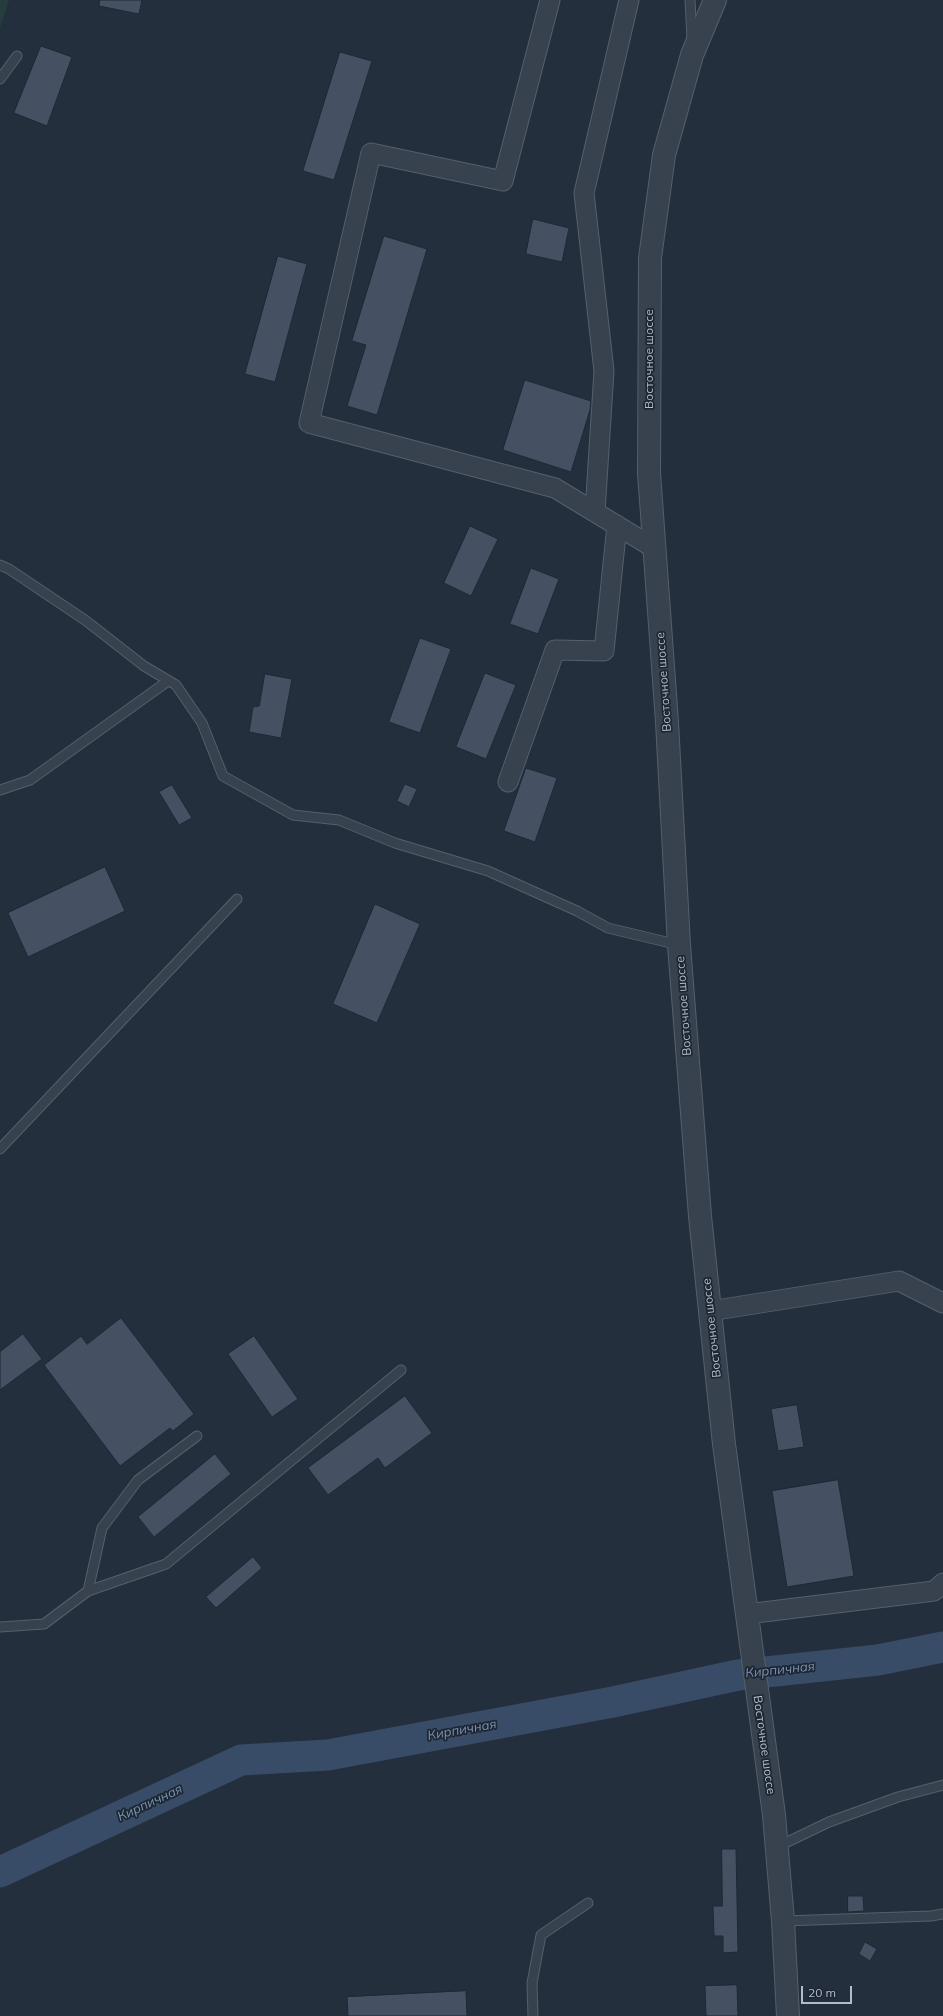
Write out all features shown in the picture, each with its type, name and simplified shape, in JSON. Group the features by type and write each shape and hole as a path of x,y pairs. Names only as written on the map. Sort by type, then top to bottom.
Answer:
{"street":[{"path":"550,0 503,181 372,153 309,423 555,488 654,548"},
{"path":"595,512 604,370 584,193 629,0"},
{"name":"Восточное шоссе","path":"715,0 692,55 664,155 650,258 649,473 667,722 680,945 700,1216 724,1444 759,1703 776,1847 783,1921 788,2016"},
{"path":"508,782 555,650 604,650 617,525"},
{"path":"710,1311 899,1281 943,1303"},
{"path":"746,1614 934,1591 943,1583"}],"lane":[{"path":"690,0 692,55"},
{"path":"0,79 17,56"},
{"path":"0,565 9,569 85,620 144,666 176,685 202,722 223,776 293,816 339,820 396,843 488,871 577,911 608,928 680,945"},
{"path":"0,790 30,780 168,681"},
{"path":"0,1149 237,899"},
{"path":"0,1627 44,1624 88,1591 166,1564 401,1370"},
{"path":"88,1591 102,1528 138,1480 197,1436"},
{"path":"776,1847 829,1822 898,1797 943,1785"},
{"path":"534,2016 532,1983 541,1935 588,1903"},
{"path":"783,1921 931,1916 943,1914"}],"green space":[{"path":"0,0 9,0 0,28"}],"building":[{"path":"100,0 142,0 139,14 99,6"},
{"path":"41,46 72,57 47,126 14,113"},
{"path":"340,52 372,61 334,180 303,171"},
{"path":"533,219 569,228 562,262 526,254"},
{"path":"384,236 427,249 377,415 347,406 366,345 352,341"},
{"path":"278,256 307,264 275,382 245,374"},
{"path":"525,380 591,401 590,410 571,472 503,450"},
{"path":"470,526 498,539 471,596 444,583"},
{"path":"531,568 559,579 538,634 510,624"},
{"path":"420,638 451,649 420,733 389,722"},
{"path":"485,673 516,685 486,759 456,747"},
{"path":"265,674 292,679 281,738 249,732 253,707 259,706"},
{"path":"526,768 557,778 535,842 504,831"},
{"path":"405,784 417,789 409,807 397,801"},
{"path":"172,785 192,818 179,825 159,792"},
{"path":"105,867 125,911 28,957 8,913"},
{"path":"375,904 420,924 377,1023 333,1004"},
{"path":"121,1318 194,1414 173,1431 170,1428 120,1466 44,1365 81,1336 87,1344"},
{"path":"23,1334 42,1359 0,1390 0,1352"},
{"path":"254,1336 298,1399 272,1417 228,1354"},
{"path":"405,1396 432,1433 385,1468 378,1458 328,1495 308,1468"},
{"path":"797,1405 804,1447 778,1451 771,1409"},
{"path":"215,1454 231,1474 154,1537 138,1517"},
{"path":"838,1480 854,1576 787,1587 772,1491"},
{"path":"253,1557 262,1568 216,1608 206,1597"},
{"path":"722,1849 736,1849 738,1952 723,1953 723,1936 714,1936 713,1906 722,1906"},
{"path":"848,1896 863,1896 864,1911 848,1912"},
{"path":"865,1942 877,1949 870,1961 859,1954"},
{"path":"737,1985 738,2016 706,2016 705,1986"},
{"path":"466,1991 467,2016 348,2016 347,1997"}],"waterway":[{"name":"Кирпичная","path":"0,1872 241,1760 328,1755 613,1702 738,1675 878,1660 943,1647"}]}
